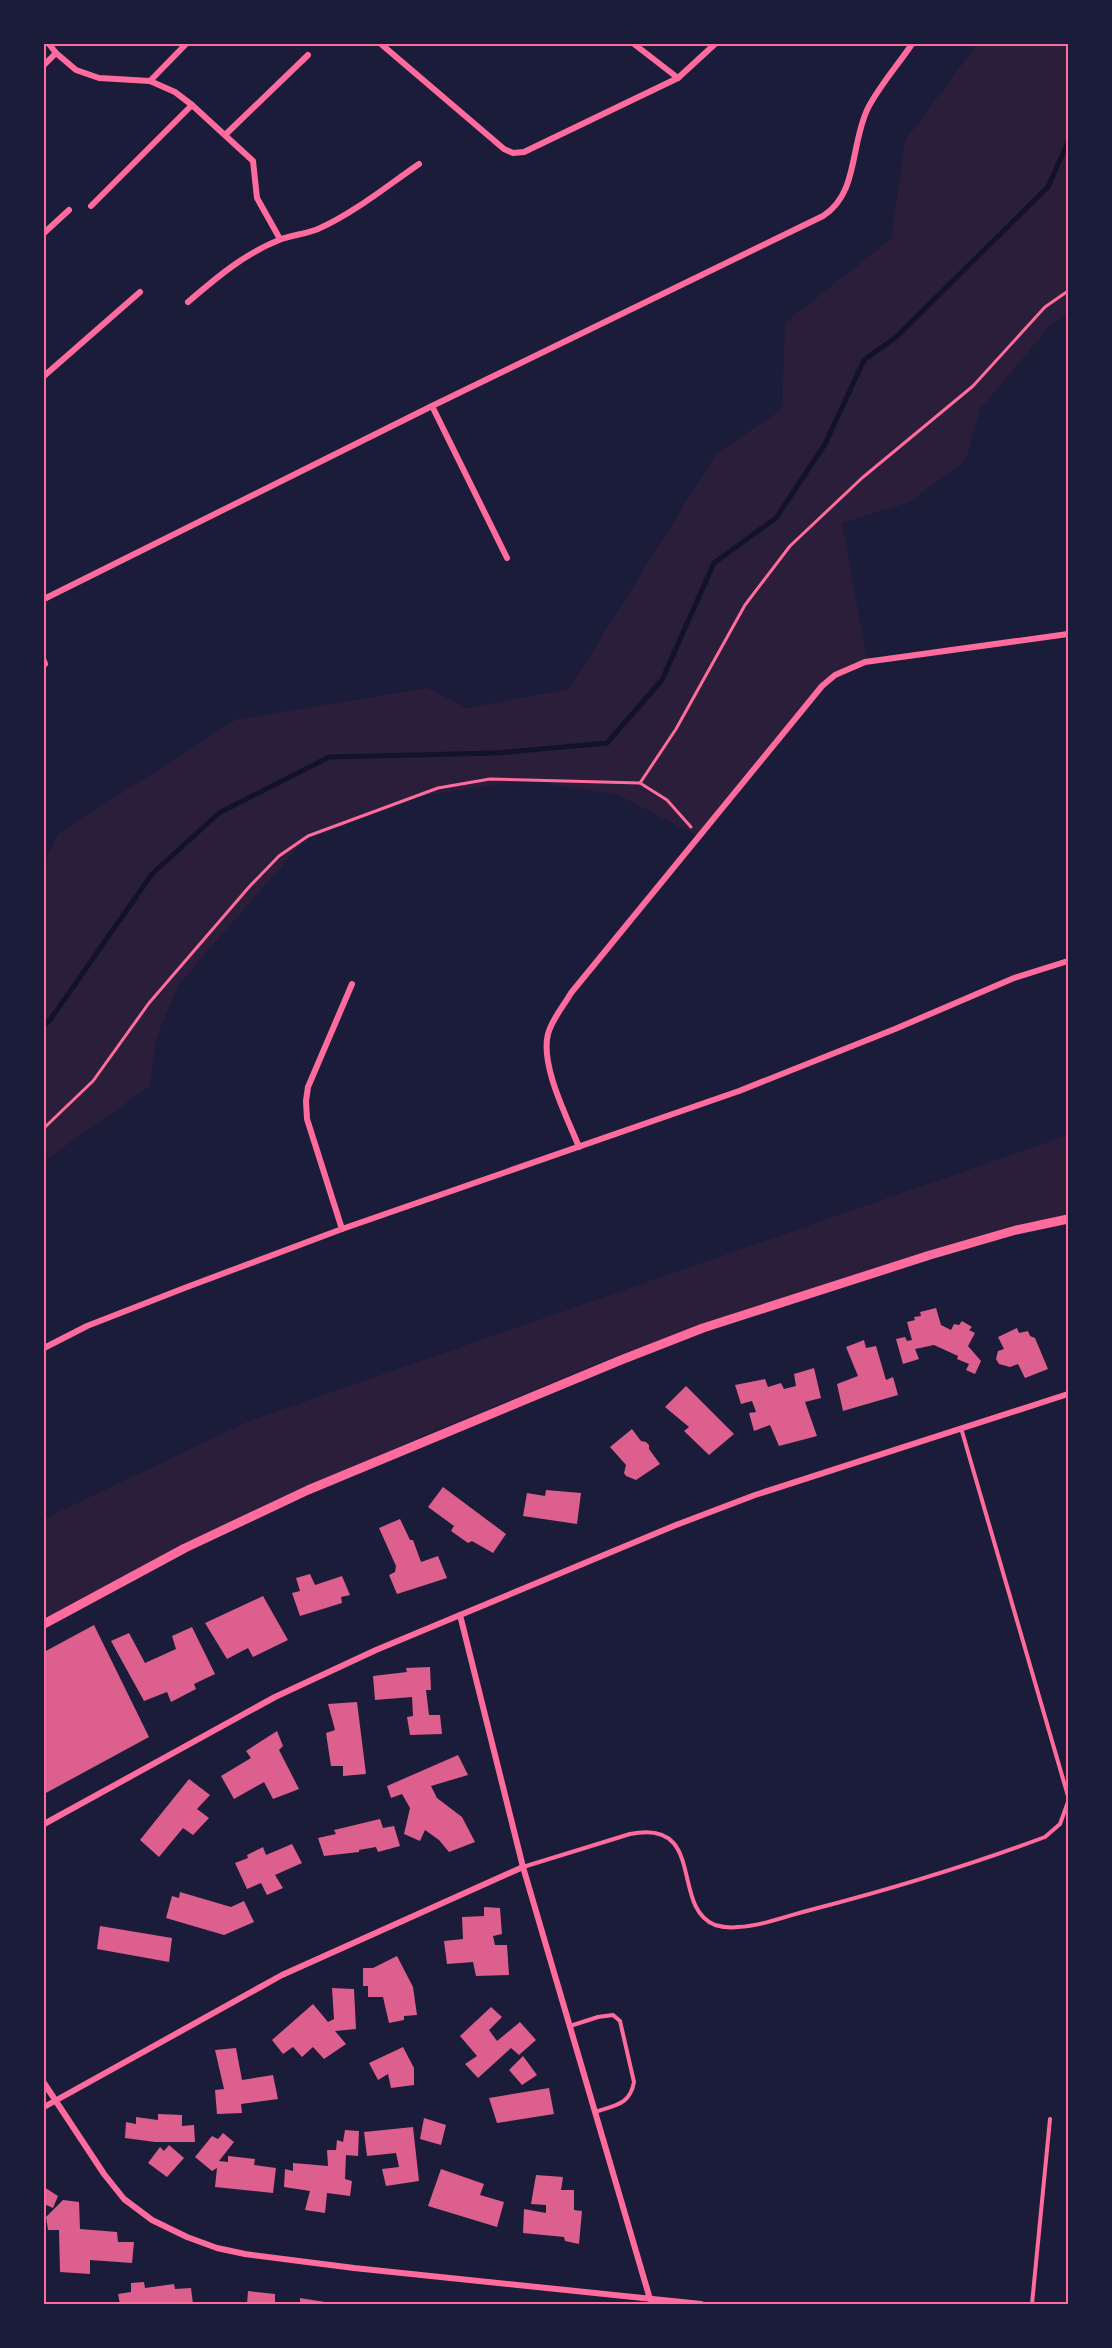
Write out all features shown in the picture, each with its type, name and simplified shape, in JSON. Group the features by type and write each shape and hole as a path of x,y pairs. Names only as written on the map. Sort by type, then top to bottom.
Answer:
{"street":[{"path":"49,44 76,70 99,78 150,81 175,92 192,105 253,161 257,198 280,240"},
{"path":"150,81 186,44"},
{"path":"381,44 504,149 513,153 524,152 678,78 715,44"},
{"path":"634,44 678,78"},
{"path":"44,600 432,406 831,211 844,195 867,110 912,44"},
{"path":"44,65 56,53"},
{"path":"225,135 308,55"},
{"path":"91,206 192,105"},
{"path":"188,302 223,272 249,254 280,240 317,230 419,164"},
{"path":"44,233 69,210"},
{"path":"44,376 140,292"},
{"path":"432,406 507,558"},
{"path":"579,1147 549,1064 546,1051 551,1027 572,993 822,686 836,675 865,662 1068,634"},
{"path":"44,1348 87,1326 342,1229 739,1091 895,1029 1014,978 1068,961"},
{"path":"342,1229 307,1119 306,1101 308,1087 352,984"},
{"path":"44,1624 185,1548 308,1490 621,1360 703,1328 930,1255 1016,1230 1068,1219"},
{"path":"44,1824 274,1697 339,1666 460,1615 676,1525 755,1495 1068,1394"},
{"path":"460,1615 523,1867 650,2299"},
{"path":"44,2107 282,1974 523,1867"},
{"path":"44,2083 124,2199 152,2220 217,2248 245,2254 354,2268 701,2304"}],"lane":[{"path":"960,1427 1068,1796"},
{"path":"523,1867 630,1834 639,1832 660,1834 669,1839 682,1857 692,1894 702,1916 716,1925 737,1927 847,1900 1045,1837 1060,1824 1068,1802"},
{"path":"570,2026 613,2015 620,2021 634,2082 632,2092 625,2102 596,2112"},
{"path":"1032,2304 1050,2119"}],"path":[{"path":"640,783 676,729 745,605 790,546 862,478 973,386 1045,307 1068,291"},
{"path":"44,1128 93,1081 149,1003 249,887 279,856 308,836 438,788 490,779 640,783 667,800 700,838"}],"shaded area":[{"path":"979,44 1068,44 1068,313 1050,326 980,409 966,460 909,502 842,523 868,666 845,673 813,697 698,836 618,795 525,780 414,797 308,836 178,985 156,1039 150,1086 44,1161 44,864 58,834 237,719 427,688 467,708 569,689 716,454 782,409 785,323 891,239 905,141"},
{"path":"1068,1135 1068,1218 777,1301 618,1355 422,1436 180,1548 44,1621 44,1519 249,1421"}],"building":[{"path":"936,1308 941,1325 951,1330 954,1324 959,1325 962,1321 972,1327 969,1330 975,1333 968,1346 981,1361 975,1374 966,1370 969,1364 957,1359 958,1356 934,1345 915,1349 919,1359 903,1364 896,1339 905,1337 907,1341 912,1340 907,1322 915,1320 914,1317 921,1316 920,1312"},
{"path":"1017,1328 1019,1333 1028,1331 1030,1336 1035,1338 1048,1369 1025,1378 1018,1364 1010,1367 999,1364 996,1359 998,1351 1004,1349 998,1337"},
{"path":"864,1340 866,1348 876,1346 886,1380 893,1377 898,1395 843,1411 837,1384 858,1376 846,1347"},
{"path":"814,1368 821,1398 805,1402 817,1436 779,1446 770,1425 754,1431 749,1413 756,1412 752,1401 741,1404 735,1385 765,1379 768,1387 781,1383 784,1389 796,1386 794,1374"},
{"path":"686,1386 734,1434 709,1455 684,1431 689,1427 665,1407"},
{"path":"632,1429 641,1441 649,1445 649,1449 660,1464 636,1480 626,1476 624,1473 626,1465 610,1447"},
{"path":"443,1487 506,1534 493,1553 472,1541 468,1543 451,1531 454,1526 428,1507"},
{"path":"546,1490 581,1493 577,1524 523,1516 527,1493 545,1496"},
{"path":"400,1519 410,1540 413,1540 421,1562 438,1556 447,1578 397,1594 389,1575 395,1572 396,1566 379,1528"},
{"path":"310,1574 315,1585 342,1576 350,1595 341,1597 342,1603 300,1616 292,1593 300,1591 296,1578"},
{"path":"263,1596 288,1640 253,1657 248,1648 227,1659 205,1623"},
{"path":"94,1625 149,1737 44,1794 44,1652"},
{"path":"192,1627 215,1674 194,1684 196,1689 171,1702 167,1692 144,1701 111,1641 129,1633 145,1663 176,1649 172,1636"},
{"path":"430,1667 431,1690 426,1690 429,1715 440,1715 442,1734 410,1735 407,1717 413,1716 412,1697 375,1700 373,1676 407,1672 406,1668"},
{"path":"357,1702 366,1774 343,1776 343,1766 331,1766 326,1733 335,1730 328,1704"},
{"path":"277,1731 283,1746 279,1750 299,1789 273,1799 264,1782 234,1799 221,1776 251,1758 246,1751"},
{"path":"458,1755 468,1775 431,1786 437,1798 462,1817 475,1842 449,1852 439,1840 425,1830 420,1841 404,1834 410,1808 402,1794 391,1798 387,1786"},
{"path":"189,1779 210,1795 197,1809 209,1818 193,1835 183,1828 159,1857 140,1840"},
{"path":"380,1819 383,1828 394,1826 400,1846 378,1852 376,1847 359,1850 359,1852 324,1856 318,1838 336,1834 334,1830"},
{"path":"292,1844 302,1863 275,1875 283,1888 267,1895 261,1883 247,1889 235,1863 248,1858 247,1855 263,1847 266,1855"},
{"path":"180,1892 231,1907 244,1901 254,1922 224,1935 166,1918 172,1896 179,1898"},
{"path":"484,1907 500,1908 502,1934 493,1936 495,1945 507,1945 509,1975 476,1976 473,1962 447,1964 444,1941 463,1939 462,1917 484,1916"},
{"path":"100,1926 172,1938 169,1962 97,1949"},
{"path":"397,1956 413,1987 417,2015 404,2016 404,2020 389,2023 383,1997 368,1997 368,1986 363,1986 363,1968 373,1968"},
{"path":"332,1988 354,1989 356,2029 335,2031 346,2044 324,2059 313,2047 302,2057 293,2047 283,2054 272,2040 313,2004 328,2022 334,2019"},
{"path":"491,2007 502,2017 489,2030 497,2041 520,2022 536,2040 519,2055 511,2048 478,2078 465,2064 477,2056 460,2036"},
{"path":"403,2047 414,2068 414,2085 391,2088 388,2074 378,2080 369,2063"},
{"path":"236,2048 242,2080 273,2075 278,2099 241,2104 242,2113 217,2114 215,2090 224,2089 215,2050"},
{"path":"523,2056 537,2075 522,2085 509,2070"},
{"path":"549,2088 554,2114 497,2123 489,2098"},
{"path":"158,2114 182,2115 182,2126 194,2125 195,2142 155,2142 125,2138 126,2122 136,2124 136,2117 158,2120"},
{"path":"424,2118 446,2125 441,2145 420,2139"},
{"path":"413,2127 419,2181 386,2186 382,2169 399,2167 396,2153 367,2156 364,2132"},
{"path":"345,2130 359,2131 358,2156 346,2155 345,2179 352,2181 350,2196 327,2193 325,2213 305,2210 310,2191 284,2187 285,2169 293,2171 293,2163 328,2166 327,2150 336,2150 337,2140 343,2142"},
{"path":"223,2133 234,2142 219,2161 228,2162 228,2156 255,2159 254,2165 276,2168 273,2193 215,2187 217,2168 212,2171 195,2157 212,2136 218,2139"},
{"path":"169,2145 184,2158 167,2177 148,2163 160,2147 164,2151"},
{"path":"441,2169 484,2184 480,2195 504,2202 497,2227 428,2206"},
{"path":"536,2175 563,2177 561,2190 574,2190 574,2210 582,2211 579,2244 565,2241 564,2237 523,2233 524,2209 546,2213 546,2205 531,2204"},
{"path":"44,2187 58,2196 53,2208 44,2204"},
{"path":"63,2200 79,2202 80,2229 117,2232 118,2242 134,2242 132,2263 90,2260 90,2274 60,2272 59,2230 48,2230 46,2217"},
{"path":"144,2282 145,2288 174,2284 175,2289 191,2288 193,2304 120,2304 118,2294 131,2292 131,2283"},
{"path":"248,2291 275,2294 275,2304 247,2304"},
{"path":"300,2298 325,2302 325,2304 300,2304"}],"waterway":[{"path":"44,1025 50,1020 152,874 219,813 329,757 497,753 607,743 662,680 714,563 776,518 825,444 864,360 895,338 1048,187 1068,142"}]}
